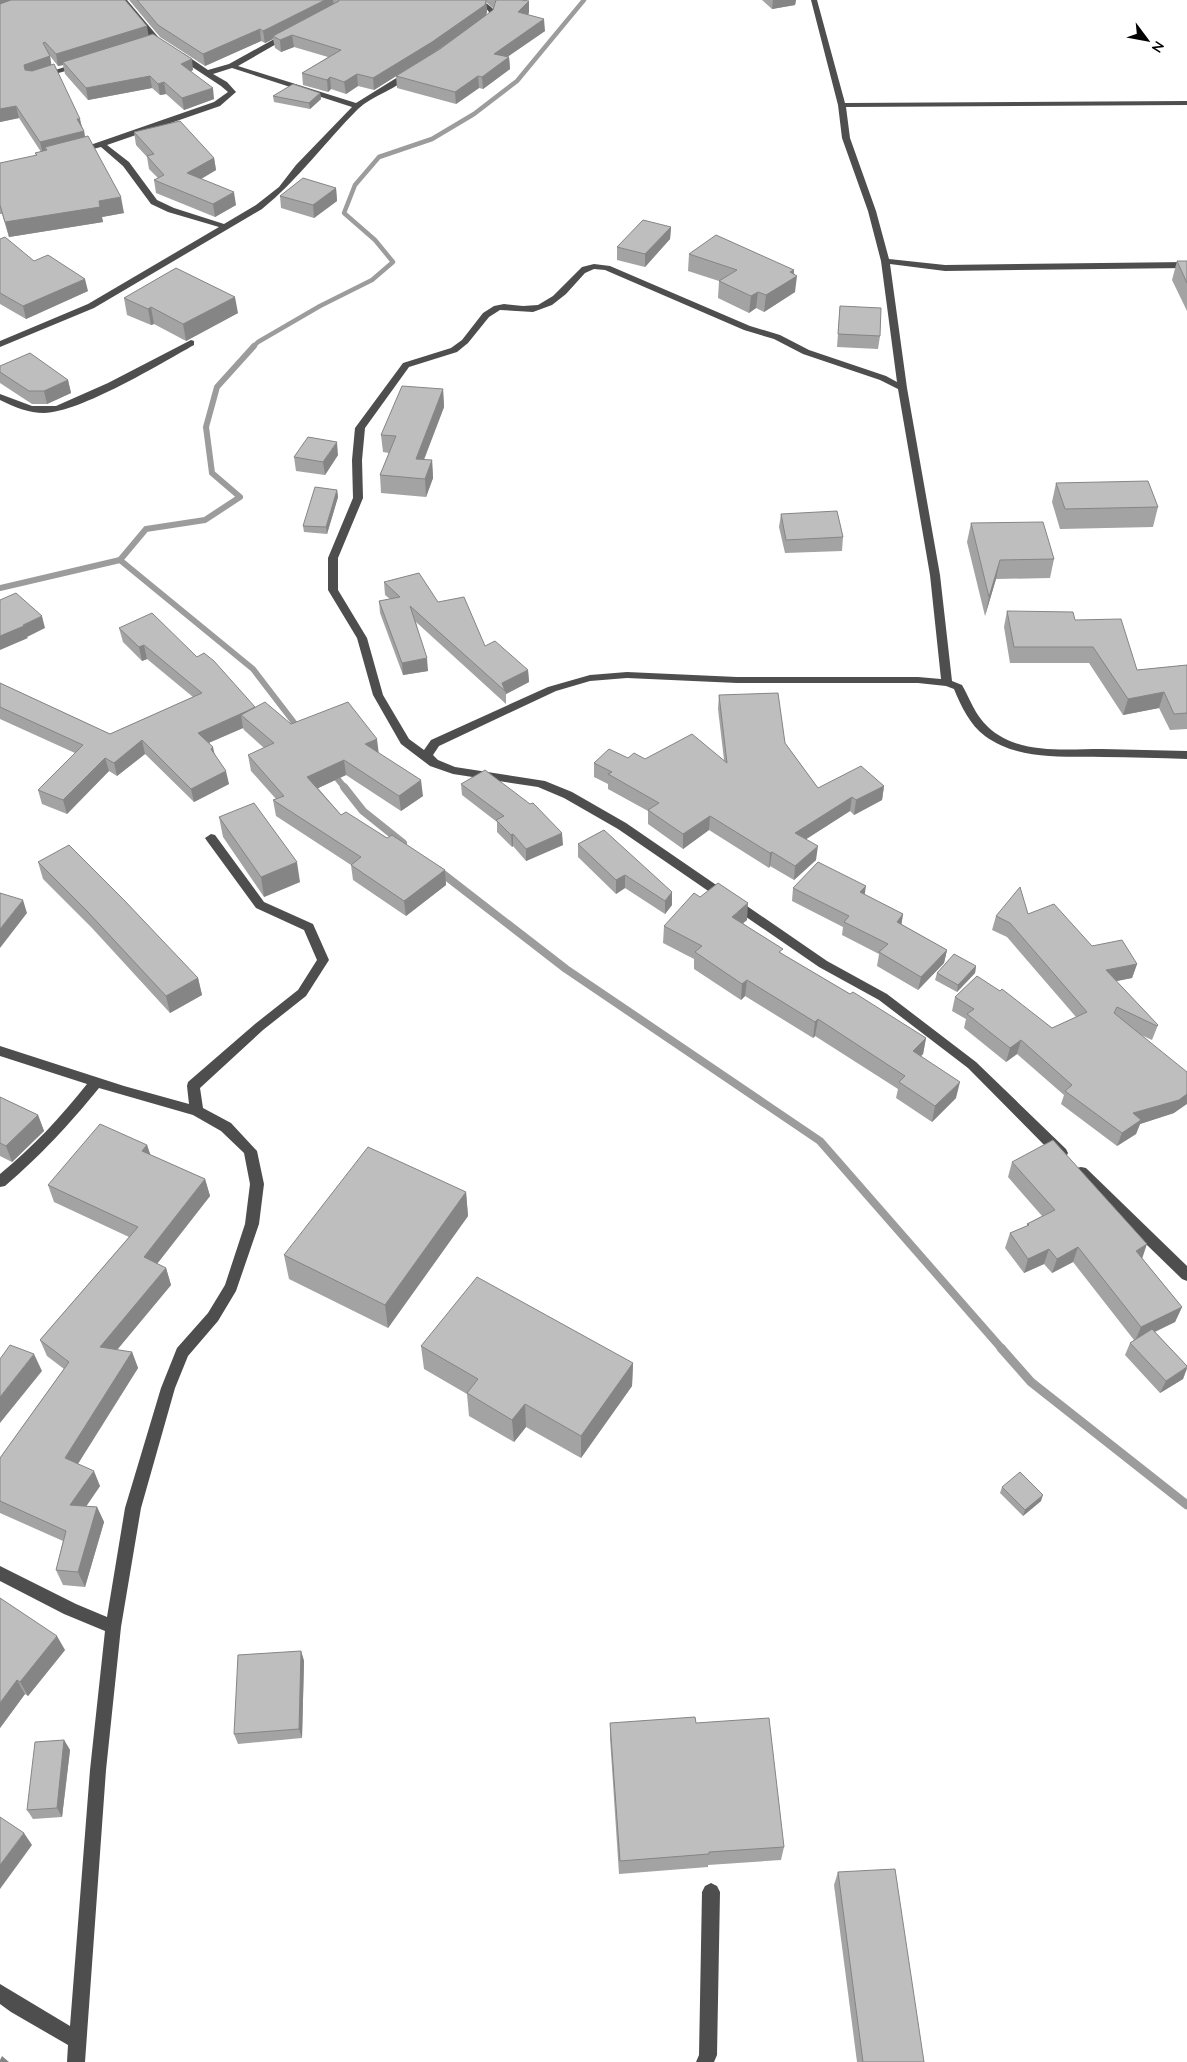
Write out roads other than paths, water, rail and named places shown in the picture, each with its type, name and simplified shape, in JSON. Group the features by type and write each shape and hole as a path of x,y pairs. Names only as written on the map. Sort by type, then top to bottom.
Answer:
{"street":[{"path":"66,154 102,144 217,104 232,92 224,84 156,40 123,0"},
{"path":"471,0 488,6 492,12 490,19 475,30"},
{"path":"814,0 842,105 846,138 872,211 885,260 902,388 935,575 947,683"},
{"path":"207,73 232,66 295,31"},
{"path":"147,43 156,40"},
{"path":"32,79 85,62"},
{"path":"232,66 357,106"},
{"path":"0,344 91,306 259,207 282,189 299,166 357,106 413,72"},
{"path":"842,105 1187,103"},
{"path":"102,144 126,164 154,202 171,210 226,227"},
{"path":"885,260 945,268 1187,265"},
{"path":"902,388 883,378 806,352 777,337 747,328 687,300 607,268 587,267 546,306 533,309 498,307 488,312 471,335 459,346 446,354 416,359 406,365 360,428 357,460 358,498 333,558 333,590 362,638 378,695 405,742 428,759 453,770 503,779 528,781 568,795 622,826 822,964 882,997 972,1065 1187,1275"},
{"path":"0,397 25,408 37,410 65,406 130,376 191,343"},
{"path":"428,759 427,755 435,743 552,689 590,678 627,675 844,682 918,680 947,683 958,687 971,715 988,734 1001,742 1015,747 1049,752 1187,755"},
{"path":"197,1111 193,1086 259,1027 302,993 323,960 309,927 260,905 211,838"},
{"path":"0,1051 96,1082 197,1111 226,1127 250,1151 257,1184 252,1224 231,1287 213,1317 182,1352 168,1388 133,1508 113,1627 98,1770 76,2062"},
{"path":"0,1182 30,1157 62,1125 96,1082"},
{"path":"0,1573 70,1609 113,1627"},
{"path":"706,2062 708,2055 711,1892"},
{"path":"0,1993 18,2006 77,2040"}],"waterway":[{"path":"254,346 320,306 372,280 393,262 375,240 344,213 355,185 379,157 432,139 474,114 517,81 584,0"},
{"path":"120,560 146,529 205,520 240,497 212,473 206,427 217,387 254,346"},
{"path":"0,588 120,560"},
{"path":"120,560 253,669 299,729"},
{"path":"332,772 345,788"},
{"path":"344,787 363,811 403,843"},
{"path":"438,870 566,969 820,1141 1002,1349"},
{"path":"1001,1348 1031,1382 1187,1505"}]}
